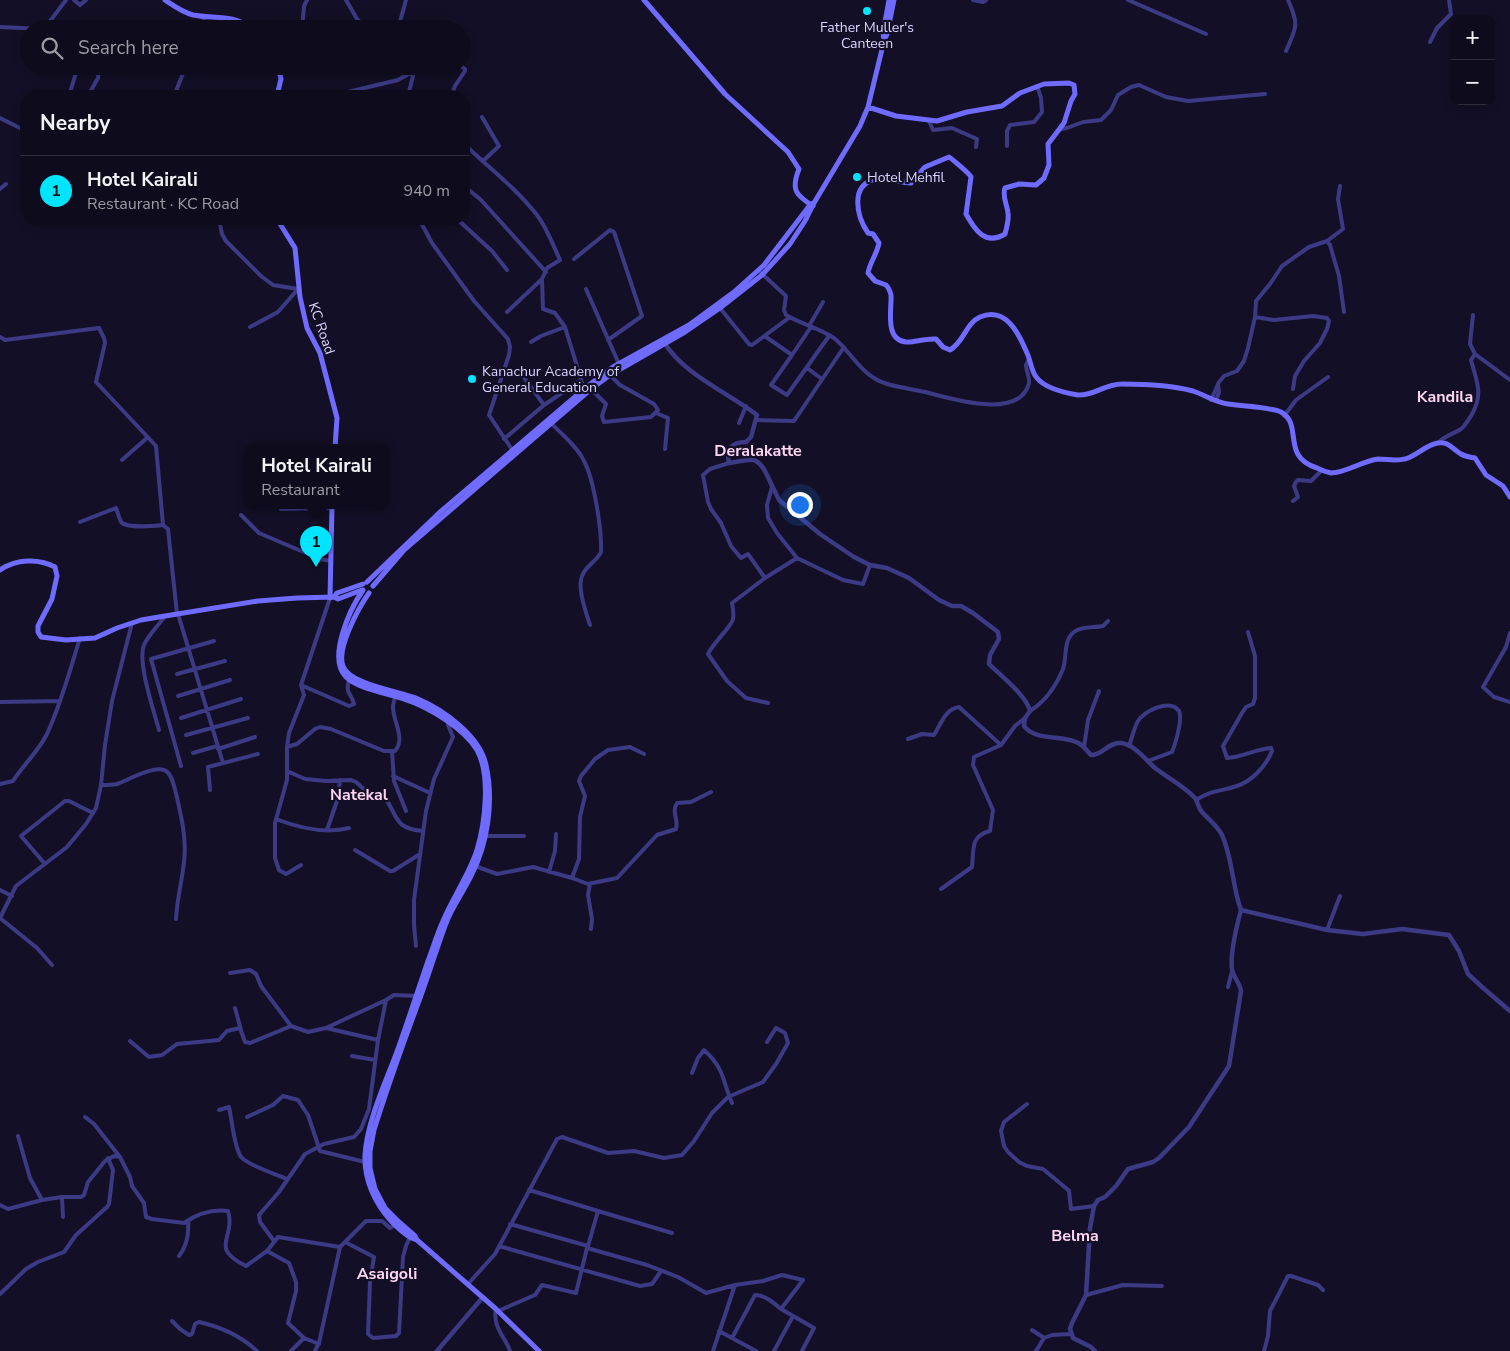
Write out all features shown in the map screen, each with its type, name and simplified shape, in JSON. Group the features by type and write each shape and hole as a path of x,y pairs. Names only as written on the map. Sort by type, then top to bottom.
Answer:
{"main road":[{"path":"165,0 179,10 194,15 234,20"},
{"path":"644,0 725,94 788,152 799,169 794,182 794,188 801,198 812,205"},
{"path":"884,41 883,33 889,0"},
{"path":"332,598 337,593 373,586 404,550 576,399 610,375 720,308 790,244 854,138 868,107 894,0"},
{"path":"279,75 279,90"},
{"path":"868,107 896,116 937,121 967,112 1002,106 1020,93 1037,86 1069,83 1074,85 1075,94 1061,128 1048,144 1048,165 1044,178 1036,185 1019,184 1005,188 1003,195 1008,214 1008,224 1004,234 994,239 982,235 973,226 966,214 972,177 949,157 925,167 910,184 897,180 875,179 863,187 856,206 859,218 868,233 873,234 879,243 868,273 875,281 886,284 890,290 890,325 896,336 902,341 908,343 928,338 936,339 943,347 950,350 958,344 973,321 980,317 996,314 1012,324 1036,378 1050,387 1087,395 1110,385 1182,388 1214,400 1281,412 1292,424 1294,445 1302,461 1330,473 1338,472 1361,463 1378,460 1401,460 1409,458 1438,443 1450,444 1460,454 1475,458 1486,475 1503,486 1510,497"},
{"name":"KC Road","path":"281,225 295,248 298,289 308,328 320,353 336,418 335,444"},
{"path":"396,694 349,680 341,672 338,656 342,637 365,587 409,541 480,482 513,451 551,423 584,389 619,364 664,342 760,273"},
{"path":"332,509 332,598"},
{"path":"0,570 24,561 40,562 55,567 57,576 52,599 38,626 38,632 41,637 66,640 96,638 132,623 178,614 297,598 338,599 365,587"},
{"path":"365,587 345,643 342,658 343,667 357,679 396,694 450,721 478,744 487,766 489,799 485,836 474,865 441,923 419,996 377,1118 370,1151 370,1168 375,1189 385,1208 410,1238 417,1240"},
{"path":"348,596 353,598 356,603"},
{"path":"450,721 466,736 476,749 482,762 484,820 474,865"},
{"path":"419,996 367,1138 367,1177 372,1192 382,1211 415,1236 417,1240 483,1297 539,1351"}],"street":[{"path":"50,20 66,0"},
{"path":"74,0 80,5 86,0"},
{"path":"303,20 304,6 307,0"},
{"path":"346,0 358,20"},
{"path":"401,20 406,0"},
{"path":"973,0 983,2 986,0"},
{"path":"1128,0 1206,34"},
{"path":"1286,51 1295,32 1296,24 1295,15 1288,0"},
{"path":"1430,42 1437,28 1451,14 1449,0"},
{"path":"203,20 205,16"},
{"path":"0,27 20,27"},
{"path":"71,90 76,75"},
{"path":"91,90 98,75"},
{"path":"176,90 182,75"},
{"path":"356,90 398,80 407,75"},
{"path":"410,90 412,75"},
{"path":"453,90 462,75"},
{"path":"1061,128 1068,128 1083,122 1101,120 1111,110 1118,95 1138,85 1166,97 1188,101 1265,94"},
{"path":"1007,146 1007,131 1010,125 1034,122 1042,112 1041,98 1037,86"},
{"path":"482,117 499,146 484,161"},
{"path":"0,118 20,128"},
{"path":"929,121 933,130 952,128 977,139 976,147"},
{"path":"470,150 484,161 536,214 544,226 560,260 547,268 542,279 507,312"},
{"path":"0,189 6,184"},
{"path":"1214,400 1218,384 1224,376 1237,371 1244,361 1255,318 1256,301 1282,266 1309,247 1327,241 1343,229 1338,199 1340,186"},
{"path":"470,191 481,200 546,272"},
{"path":"220,225 222,234 226,240 261,276 273,284 298,289 278,312 250,327"},
{"path":"422,225 441,257 474,301 504,334 510,344 509,354 489,415 513,451"},
{"path":"464,225 492,251 507,270"},
{"path":"574,259 610,230 614,232 642,316 608,340"},
{"path":"1327,241 1330,245 1339,276 1344,312"},
{"path":"760,273 786,296 784,310 786,315 829,336 844,347 862,368 875,379 954,400 988,404 1013,401 1025,392 1029,382 1026,365 1029,359"},
{"path":"542,279 543,309 554,313 565,327 584,389"},
{"path":"586,289 619,364"},
{"path":"823,302 792,355 771,385 787,395 829,336"},
{"path":"720,308 749,344 752,345 790,317"},
{"path":"1473,315 1470,344 1475,354 1510,380"},
{"path":"1255,318 1274,320 1313,316 1327,318 1329,321 1327,330 1320,343 1304,361 1295,376 1293,389"},
{"path":"531,342 565,327"},
{"path":"0,338 6,340 99,328 105,343 96,382 156,446 163,525"},
{"path":"763,337 770,338 792,355"},
{"path":"664,342 688,368 727,397 746,406 757,415 751,437 746,442 738,442 729,449 727,454 729,463"},
{"path":"756,420 794,421 844,347"},
{"path":"1438,443 1443,438 1462,428 1477,403 1479,387 1471,360 1475,354"},
{"path":"807,368 822,379"},
{"path":"520,372 544,405"},
{"path":"590,389 606,404 602,416 604,422 651,417 656,413 658,410 654,404 620,385 610,375"},
{"path":"1284,416 1296,400 1328,377"},
{"path":"504,439 544,405 580,380"},
{"path":"739,422 746,406"},
{"path":"656,413 668,418 665,449"},
{"path":"551,423 576,448 584,460 599,519 602,552 583,572 581,579 582,598 590,626"},
{"path":"122,460 148,437"},
{"path":"764,578 748,554 741,558 731,546 721,523 708,502 703,474 710,469 729,463 754,460 764,469 779,500 820,534 854,557 870,565 887,568 909,578 939,600 952,606 961,606 973,613 998,632 999,639 990,654 989,664 1026,701 1030,711"},
{"path":"1293,501 1299,495 1294,486 1296,482 1298,480 1311,481 1322,470"},
{"path":"772,487 767,505 768,518 798,558 843,580 863,584 870,565"},
{"path":"80,522 116,508 121,522 124,524 163,525 168,529 178,614 223,764"},
{"path":"241,516 259,533 320,559 331,561"},
{"path":"768,704 746,698 727,681 708,654 718,638 731,624 733,618 732,603 764,578 798,558"},
{"path":"301,865 286,874 279,870 275,858 276,819 287,780 288,733 304,695 301,686 332,598"},
{"path":"159,730 146,686 142,652 145,642 165,616"},
{"path":"941,889 972,867 976,838 980,834 990,831 993,810 973,765 974,757 1002,745 1015,726 1047,698 1063,669 1070,636 1074,632 1087,627 1103,626 1108,621"},
{"path":"52,965 37,948 0,918 16,886 67,847 96,808 101,785 112,701 132,623"},
{"path":"1196,800 1209,792 1241,785 1262,769 1272,751 1271,748 1264,748 1238,758 1227,758 1223,750 1223,746 1242,712 1246,707 1253,704 1255,698 1255,656 1248,632"},
{"path":"1510,633 1506,647 1483,687 1494,697 1510,702"},
{"path":"0,784 13,781 34,754 46,734 60,700 80,638"},
{"path":"181,766 151,661 153,658 214,640"},
{"path":"177,674 225,661"},
{"path":"178,696 230,680"},
{"path":"301,686 352,706 354,701 348,694 347,688 349,680"},
{"path":"1084,747 1088,720 1099,691"},
{"path":"287,747 297,744 315,728 326,727 384,751 395,750 399,746 400,738 393,707 396,694"},
{"path":"0,702 60,700"},
{"path":"181,718 241,700"},
{"path":"1129,746 1139,720 1156,707 1164,706 1179,711 1178,736 1172,752 1148,762"},
{"path":"908,739 922,734 934,735 939,724 949,711 959,707 1002,745"},
{"path":"186,735 248,718"},
{"path":"1025,718 1024,726 1033,734 1078,742 1091,755 1098,755 1110,745 1122,743 1129,746 1196,800 1200,810 1218,828 1229,857 1236,896 1241,910 1237,924 1232,971 1228,987"},
{"path":"416,946 414,900 426,811 434,779 453,737 450,721"},
{"path":"193,753 256,737"},
{"path":"572,878 579,859 580,817 585,796 580,781 581,776 595,759 608,750 630,747 644,754"},
{"path":"392,751 394,781 406,811"},
{"path":"210,790 207,768 258,754"},
{"path":"101,785 116,784 158,770 167,772 174,784 185,844 184,862 176,902 176,919"},
{"path":"287,771 305,779 326,781 351,780 356,782 366,791 384,796 403,828 412,831 423,831"},
{"path":"393,776 430,793"},
{"path":"327,830 338,798 340,780"},
{"path":"474,865 497,874 533,868 588,884 618,878 657,834 676,829 674,811 677,803 691,802 711,792"},
{"path":"45,864 20,836 65,801 69,801 93,813"},
{"path":"276,819 296,826 327,830 337,831 349,828"},
{"path":"550,872 555,851 556,834"},
{"path":"485,836 524,836"},
{"path":"355,850 390,871 420,854"},
{"path":"588,884 590,884 588,895 592,919 591,928"},
{"path":"0,890 12,896"},
{"path":"1327,930 1340,896"},
{"path":"1241,910 1327,930 1363,934 1402,930 1449,935 1459,951 1468,974 1510,1011"},
{"path":"230,973 250,970 256,974 262,986 291,1026 308,1032 326,1028 394,995 419,996"},
{"path":"1096,1351 1076,1340 1071,1334 1070,1329 1074,1316 1086,1294 1090,1228 1094,1206 1098,1200 1105,1197 1116,1186 1128,1169 1159,1158 1190,1127 1229,1066 1241,991 1240,985 1232,971"},
{"path":"274,1241 260,1222 259,1215 279,1192 305,1154 324,1144 354,1137 361,1129 369,1109 378,1040 386,1000"},
{"path":"235,1008 245,1042 250,1043 291,1026"},
{"path":"130,1041 149,1057 162,1055 177,1044 219,1040 228,1031 240,1028"},
{"path":"326,1028 378,1040"},
{"path":"468,1284 499,1246 557,1139 562,1137 608,1153 634,1151 664,1158 682,1155 694,1141 712,1113 728,1097 763,1082 788,1043 785,1033 776,1028 767,1042"},
{"path":"692,1073 698,1058 704,1050 715,1060 721,1069 728,1097 732,1104"},
{"path":"352,1056 375,1060"},
{"path":"247,1117 273,1105 283,1096 298,1100 308,1115 320,1151 366,1162"},
{"path":"1027,1104 1004,1122 1001,1131 1008,1152 1027,1166 1043,1169 1067,1189 1069,1191 1071,1209 1094,1206"},
{"path":"219,1110 229,1107 237,1146 242,1158 249,1163 287,1179"},
{"path":"85,1117 94,1124 120,1158 130,1177 132,1186 144,1203 146,1217 184,1223 198,1215 216,1210 228,1211 230,1217 225,1246 229,1255 246,1266 267,1251 278,1237 340,1247"},
{"path":"18,1136 30,1178 42,1200"},
{"path":"0,1205 8,1209 42,1200 82,1197 88,1182 108,1158 114,1156 120,1158"},
{"path":"0,1294 26,1269 64,1252 76,1235 107,1207 113,1170 108,1158"},
{"path":"529,1190 672,1232"},
{"path":"62,1197 63,1216"},
{"path":"510,1351 497,1326 495,1314 497,1310 535,1295 542,1284 576,1293 598,1211"},
{"path":"179,1256 184,1250 189,1230 188,1221"},
{"path":"315,1351 319,1344 340,1247 366,1221 382,1221 390,1228 397,1224"},
{"path":"510,1224 661,1271 678,1277 706,1293 782,1276 803,1280 781,1309"},
{"path":"344,1242 374,1257 370,1282 368,1334 373,1338 396,1336 399,1333 404,1257 410,1238"},
{"path":"499,1246 640,1286 652,1284 661,1271"},
{"path":"267,1251 289,1263 296,1282 296,1291 288,1324 304,1338 319,1344"},
{"path":"1264,1351 1268,1336 1270,1311 1288,1276 1315,1284 1323,1290"},
{"path":"714,1351 735,1285"},
{"path":"1086,1294 1123,1285 1162,1286"},
{"path":"732,1338 755,1295 760,1295 814,1328 802,1351"},
{"path":"437,1351 483,1297"},
{"path":"774,1351 793,1316"},
{"path":"172,1321 189,1335 192,1334 195,1324 199,1322 230,1332 244,1338 257,1351"},
{"path":"1032,1330 1044,1338"},
{"path":"720,1331 756,1351"},
{"path":"1036,1351 1044,1338 1052,1335 1071,1334"},
{"path":"291,1351 304,1338"}],"place":[{"name":"Father Muller's Canteen","path":"867,11"},
{"name":"Hotel Mehfil","path":"857,177"},
{"name":"Kanachur Academy of General Education","path":"472,379"},
{"name":"Hotel Kairali","path":"316,567"}],"district":[{"name":"Kandila","path":"1445,396"},
{"name":"Deralakatte","path":"758,450"},
{"name":"Natekal","path":"359,794"},
{"name":"Belma","path":"1075,1235"},
{"name":"Asaigoli","path":"387,1273"}]}
